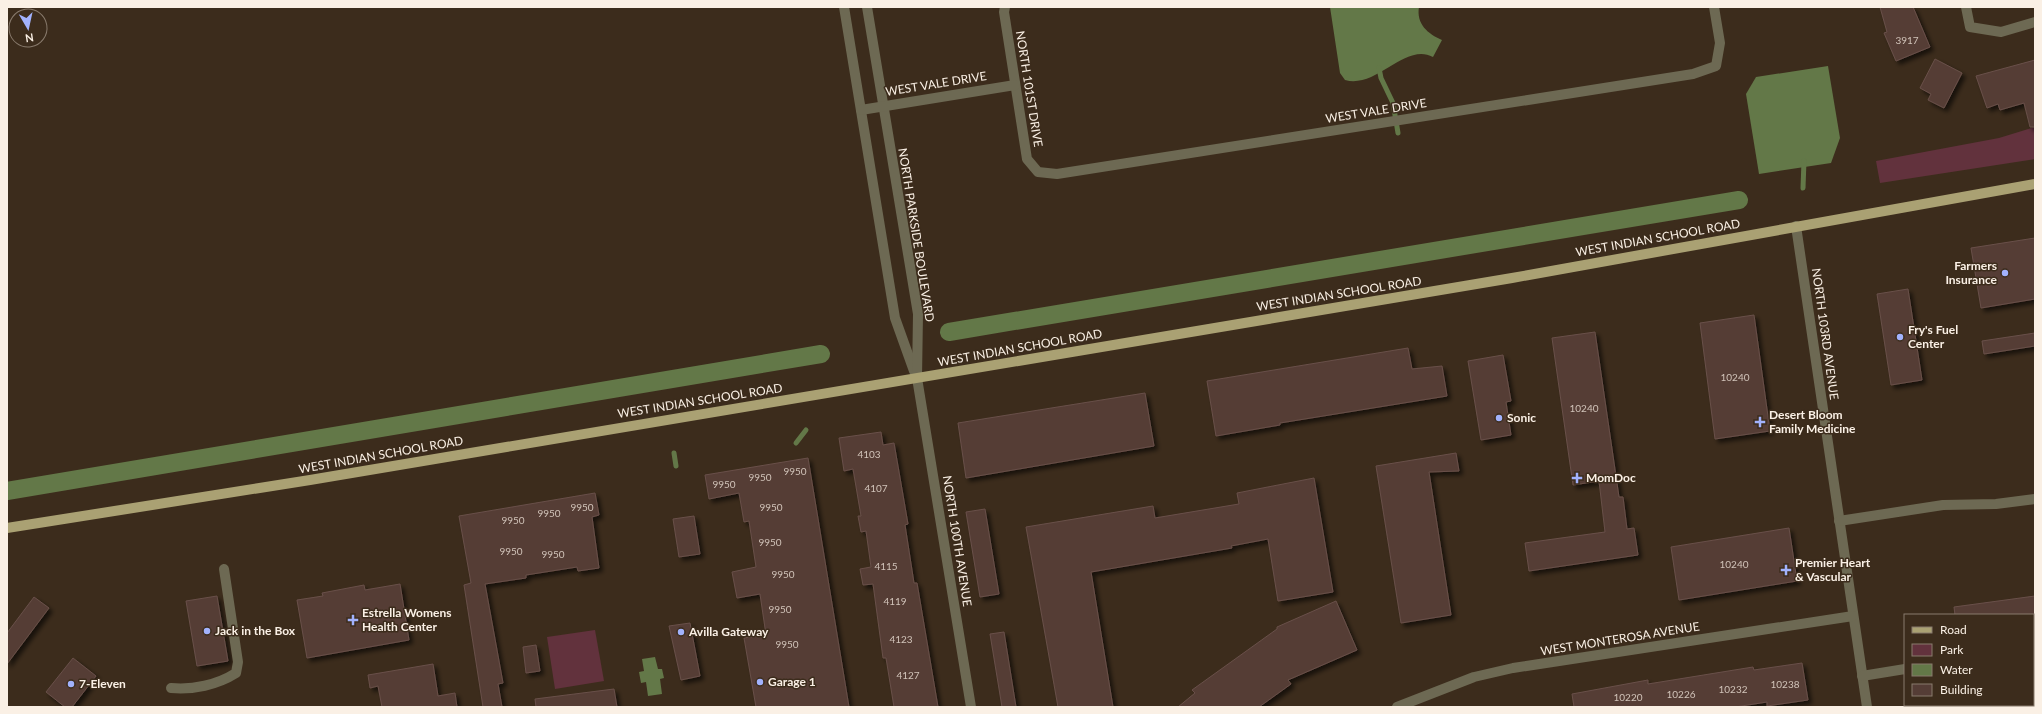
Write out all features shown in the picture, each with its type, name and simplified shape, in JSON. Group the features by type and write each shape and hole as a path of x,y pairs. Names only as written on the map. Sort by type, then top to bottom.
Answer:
{"main road":[{"name":"WEST INDIAN SCHOOL ROAD","path":"7,528 310,480 1631,257 2035,184"}],"street":[{"path":"844,7 895,318 917,378"},
{"name":"NORTH PARKSIDE BOULEVARD","path":"867,7 918,314 917,378"},
{"name":"NORTH 101ST DRIVE","path":"1005,7 1004,12 1027,159 1038,172"},
{"name":"WEST VALE DRIVE","path":"1038,172 1057,174 1065,173 1693,74 1716,66 1720,43 1714,7"},
{"path":"1966,7 1970,27 2001,32 2035,22"},
{"name":"WEST VALE DRIVE","path":"860,110 1015,85"},
{"name":"NORTH 103RD AVENUE","path":"1796,226 1866,707"},
{"name":"NORTH 100TH AVENUE","path":"917,378 971,707"},
{"path":"1839,521 1943,506 1996,504 2035,499"},
{"path":"171,688 183,689 223,682 236,673 238,662 224,569"},
{"name":"WEST MONTEROSA AVENUE","path":"1397,707 1474,677 1513,668 1853,616"},
{"path":"1862,676 1904,669"}],"green space":[{"path":"2035,127 2035,159 1880,183 1876,161 1999,138"},
{"path":"595,630 604,681 555,689 547,637"}],"water":[{"path":"1330,7 1419,7 1419,18 1424,28 1432,35 1442,40 1433,57 1422,54 1412,56 1401,60 1380,73 1368,78 1357,81 1345,80 1340,73"},
{"path":"1828,66 1840,138 1831,163 1759,174 1746,94 1756,77"},
{"path":"655,657 658,669 662,669 664,678 660,679 662,694 648,696 646,682 641,683 639,672 644,671 642,659"}],"building":[{"path":"1880,7 1913,7 1930,47 1896,61 1884,33 1887,32"},
{"path":"1935,59 1962,73 1944,108 1928,100 1931,94 1920,88"},
{"path":"2035,60 2035,127 2030,127 2024,103 2000,110 1998,104 1987,108 1976,76"},
{"name":"Farmers Insurance","path":"2035,238 2035,299 1981,308 1971,248"},
{"path":"1908,289 1922,380 1891,385 1877,294"},
{"path":"1754,315 1770,431 1715,439 1700,323"},
{"path":"1595,332 1619,497 1623,497 1627,529 1634,528 1638,555 1529,571 1525,543 1605,532 1599,481 1573,485 1552,338"},
{"path":"2035,333 2035,346 1984,354 1982,341"},
{"path":"1408,348 1412,369 1442,366 1447,396 1280,423 1280,425 1216,436 1207,381"},
{"path":"1503,355 1511,401 1506,402 1511,435 1481,440 1468,361"},
{"path":"1145,393 1154,446 966,478 958,423"},
{"path":"881,432 883,445 894,443 908,524 905,525 914,583 917,583 938,707 894,707 886,658 883,658 873,584 863,585 860,569 871,567 866,531 861,532 858,516 861,516 853,469 844,471 839,438"},
{"path":"1456,453 1459,471 1429,472 1451,615 1401,623 1376,466"},
{"path":"808,458 849,707 756,707 744,638 766,635 760,594 737,598 732,572 756,567 749,521 744,522 739,493 709,499 705,475"},
{"path":"1314,478 1333,592 1278,601 1268,539 1231,546 1232,548 1091,572 1113,707 1058,707 1026,527 1153,506 1155,518 1239,504 1237,493"},
{"path":"595,493 599,515 592,517 599,568 578,571 577,567 526,575 526,578 485,584 503,683 498,684 502,707 483,707 464,585 471,583 459,516"},
{"path":"985,509 999,594 980,597 966,512"},
{"path":"694,516 700,554 679,557 673,519"},
{"path":"1789,528 1797,581 1679,600 1671,547"},
{"name":"Estrella Womens Health Center","path":"400,584 409,640 307,658 297,600 323,596 322,593 364,585 365,590"},
{"name":"Jack in the Box","path":"217,596 228,661 197,666 186,601"},
{"path":"2035,596 2035,615 1955,614 1954,607"},
{"path":"34,597 49,608 7,664 7,633"},
{"path":"1336,601 1357,650 1288,680 1291,684 1259,707 1178,707 1195,693 1192,690 1277,629 1277,627"},
{"path":"690,623 700,676 681,680 669,626"},
{"path":"1004,632 1016,707 1002,707 990,634"},
{"path":"536,645 540,671 526,673 523,647"},
{"name":"7-Eleven","path":"73,658 96,676 72,707 65,707 46,692"},
{"path":"1802,663 1808,700 1767,706 1767,702 1735,707 1574,707 1572,694 1648,680 1648,684 1753,667 1754,670"},
{"path":"433,664 438,696 455,693 457,707 382,707 378,686 370,688 368,675"},
{"path":"614,689 617,707 536,707 535,699"}],"waterway":[{"path":"1379,68 1381,78 1393,103 1398,133"},
{"path":"1803,188 1804,161"},
{"path":"949,332 1739,200"},
{"path":"7,491 821,354"},
{"path":"796,443 806,430"},
{"path":"674,453 676,466"}],"place":[{"name":"Farmers Insurance","path":"2005,273"},
{"name":"Fry's Fuel Center","path":"1900,337"},
{"name":"Sonic","path":"1499,418"},
{"name":"Desert Bloom Family Medicine","path":"1760,422"},
{"name":"MomDoc","path":"1577,478"},
{"name":"Premier Heart & Vascular","path":"1786,570"},
{"name":"Estrella Womens Health Center","path":"353,620"},
{"name":"Jack in the Box","path":"207,631"},
{"name":"Avilla Gateway","path":"681,632"},
{"name":"Garage 1","path":"760,682"},
{"name":"7-Eleven","path":"71,684"}]}
